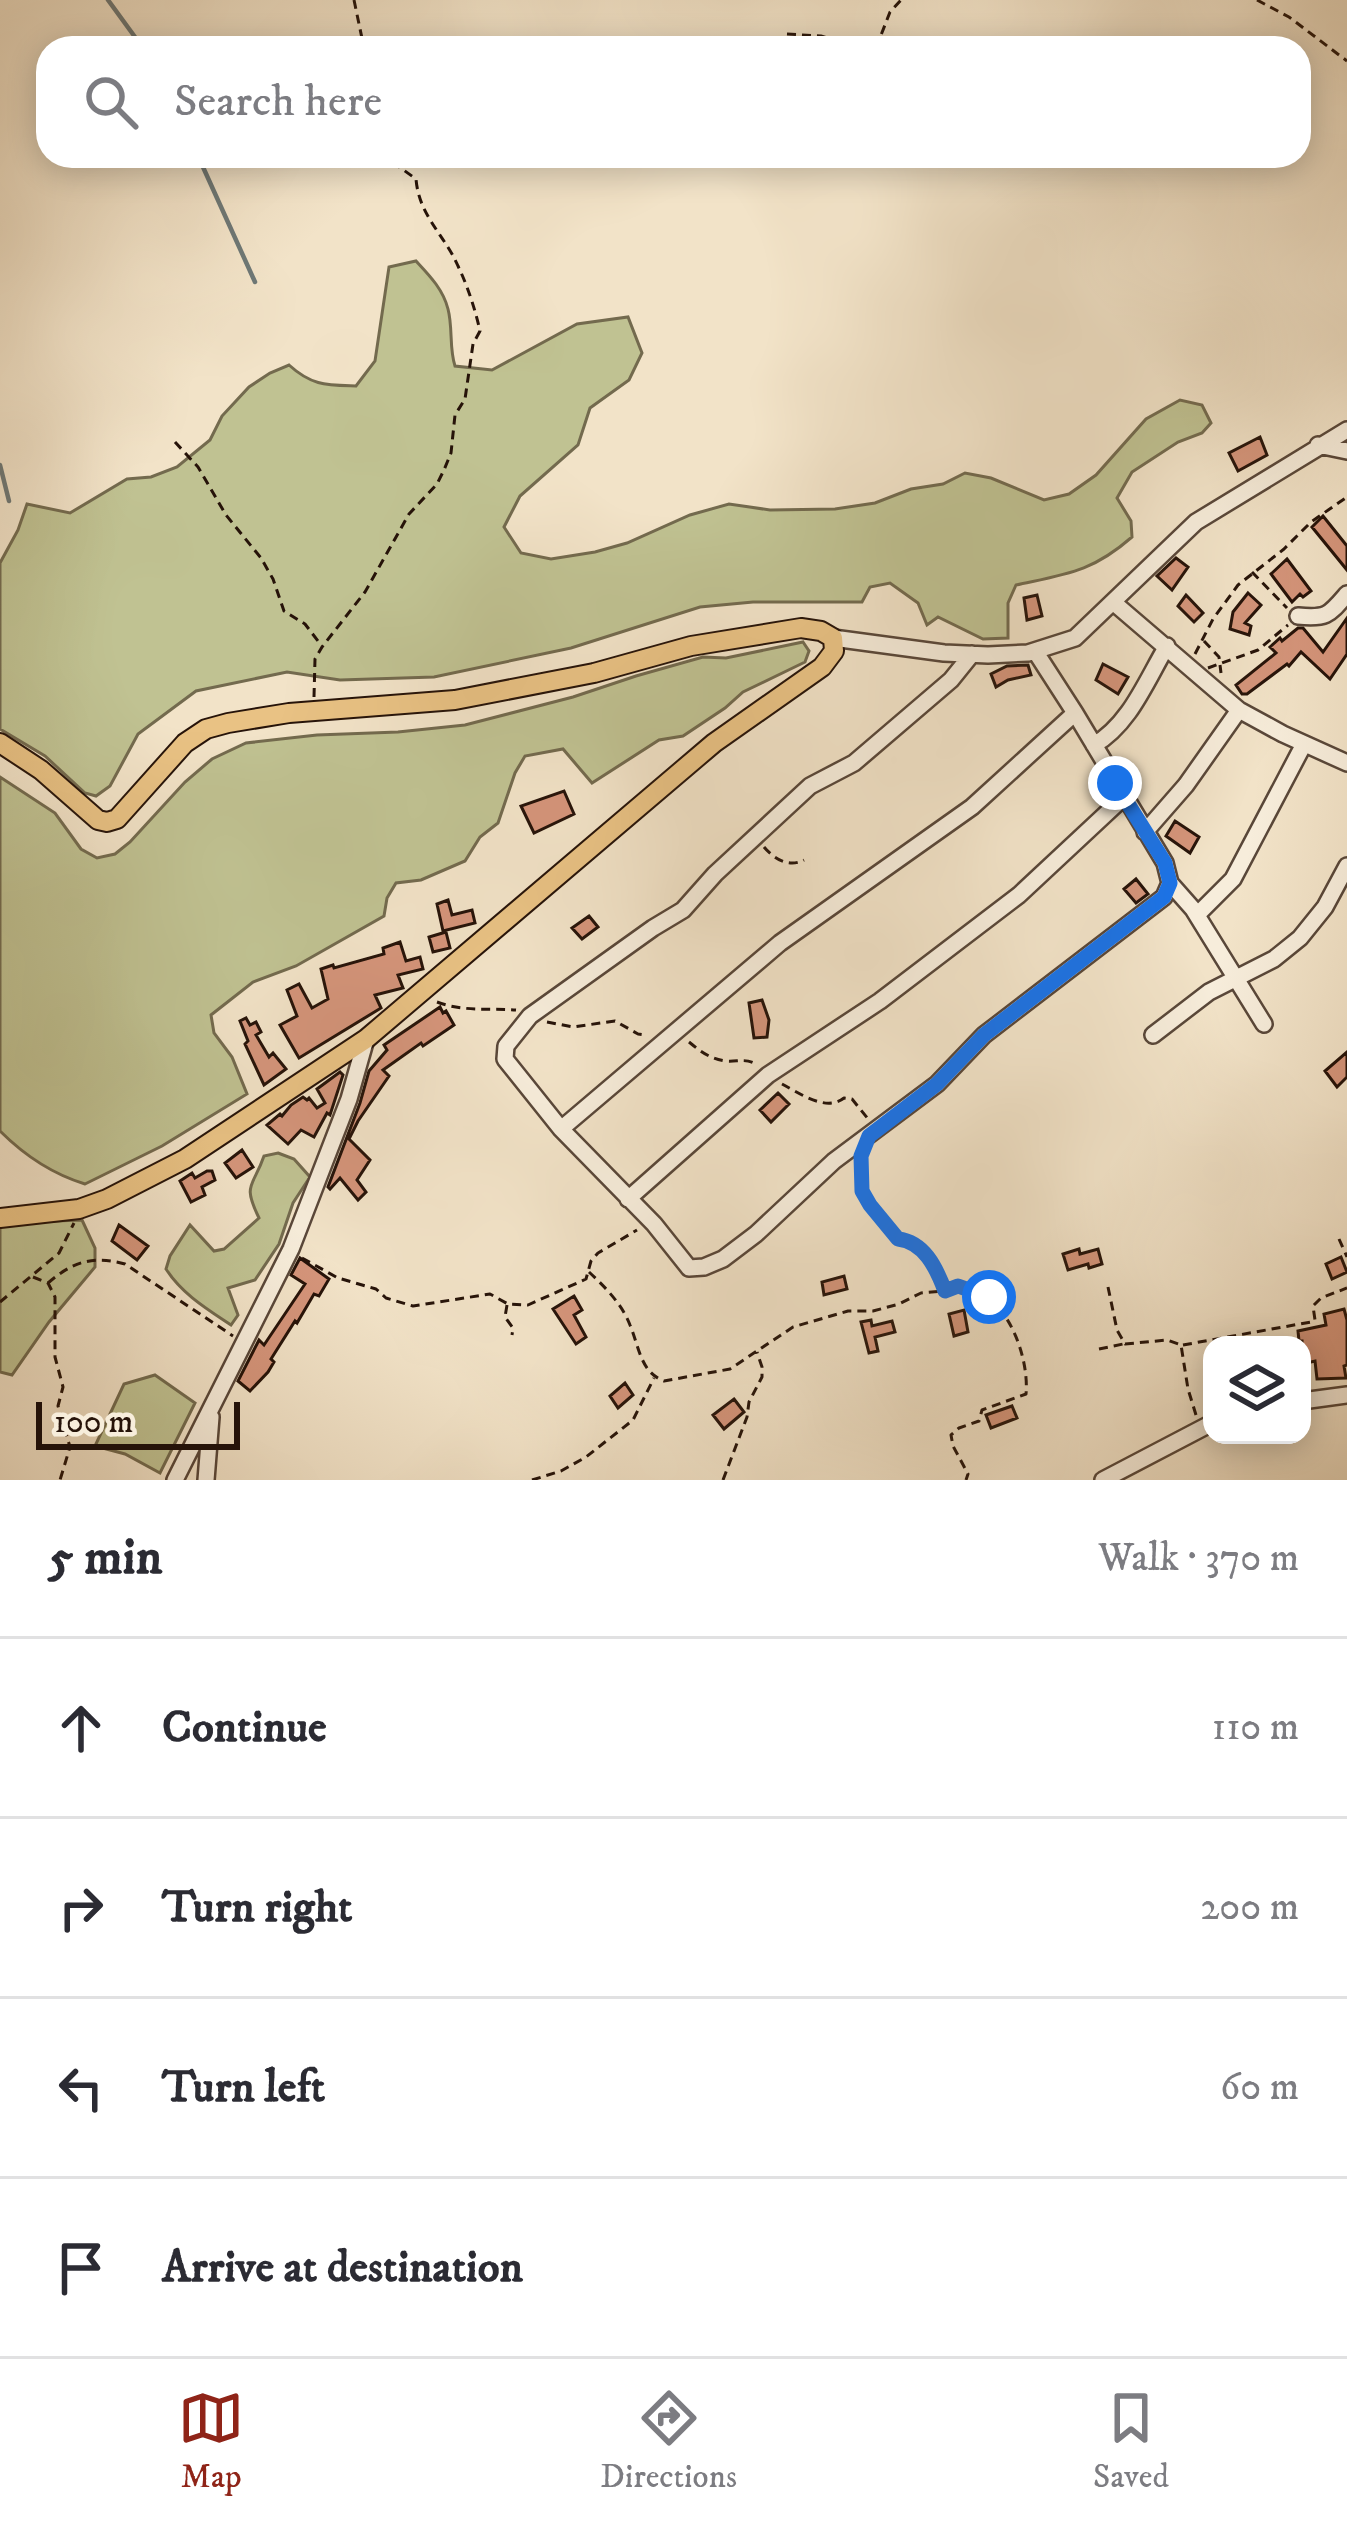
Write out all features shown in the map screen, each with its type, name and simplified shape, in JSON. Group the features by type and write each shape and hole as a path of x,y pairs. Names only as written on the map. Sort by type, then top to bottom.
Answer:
{"main road":[{"path":"0,743 41,770 98,820 107,821 117,819 185,742 228,723 454,700 594,673 692,646 801,628 833,638 834,651 822,667 714,743 366,1039 185,1159 107,1199 76,1210 0,1218"}],"street":[{"path":"833,638 972,654 1035,651 1075,638 1196,522 1347,430"},
{"path":"1318,445 1347,451"},
{"path":"1298,616 1326,616 1347,594"},
{"path":"1113,602 1239,710 1347,763"},
{"path":"1094,745 1120,725 1166,646"},
{"path":"1035,651 1165,863 1170,883 1197,915 1264,1024"},
{"path":"972,654 951,680 854,763 810,786 683,910 552,998 514,1034 506,1046 506,1059 561,1129 654,1224 689,1268 704,1268 756,1234 834,1162 937,1084 984,1035 1164,897 1170,883"},
{"path":"1145,832 1239,710"},
{"path":"561,1129 780,943 972,807 1076,713"},
{"path":"1197,915 1239,868 1304,744"},
{"path":"628,1198 768,1075 880,1001 1019,895 1124,797"},
{"path":"1153,1035 1209,992 1274,959 1300,938 1325,907 1347,866"},
{"path":"175,1480 290,1252 349,1099 366,1039"},
{"path":"1311,1400 1347,1395"},
{"path":"206,1480 211,1408"},
{"path":"1102,1480 1203,1428"}],"path":[{"path":"355,0 362,36"},
{"path":"881,36 890,12 901,0"},
{"path":"1257,0 1289,17 1347,61"},
{"path":"788,34 820,36"},
{"path":"314,711 315,658 365,592 409,514 437,484 451,453 454,415 465,399 472,344 480,332 458,265 423,212 416,179 401,168"},
{"path":"175,442 199,467 226,515 261,558 284,611 305,624 322,647"},
{"path":"1192,670 1224,602 1252,572 1347,497"},
{"path":"1192,670 1258,650 1298,616 1252,572"},
{"path":"1203,640 1221,662 1217,692"},
{"path":"756,836 775,858 793,863 804,860"},
{"path":"869,1136 861,1156 862,1191 898,1239 924,1249 945,1291"},
{"path":"2,1298 59,1253 73,1228 76,1210"},
{"path":"290,1252 338,1279 413,1306 490,1294 508,1304 528,1305 586,1279 598,1253 654,1224"},
{"path":"1340,1239 1347,1257"},
{"path":"48,1283 80,1261 124,1264 244,1343"},
{"path":"590,1272 630,1322 639,1354 654,1377 664,1381 730,1369 793,1327 848,1311 872,1311 921,1293 958,1286 989,1297 1024,1353 1026,1394 982,1410 979,1421 951,1435 968,1474 966,1480"},
{"path":"33,1276 48,1283 55,1297 55,1357 62,1387 58,1406 70,1448 61,1480"},
{"path":"1108,1287 1117,1330 1125,1344"},
{"path":"1099,1349 1168,1340 1181,1345 1315,1321 1313,1304 1347,1288"},
{"path":"508,1304 505,1314 512,1336"},
{"path":"1181,1345 1188,1390 1203,1420"},
{"path":"723,1480 762,1377 756,1351"},
{"path":"532,1480 586,1457 633,1420 654,1377"}],"green space":[{"path":"416,261 446,302 455,366 492,370 577,324 628,317 642,353 629,380 590,408 578,445 520,496 504,527 521,553 551,559 595,552 729,504 770,510 875,503 965,473 991,478 1044,500 1069,494 1096,475 1146,419 1180,400 1202,405 1211,423 1202,433 1178,442 1132,472 1117,498 1131,521 1132,537 1118,549 1091,565 1016,585 1008,603 1008,638 983,639 938,617 927,625 918,603 890,583 870,587 862,602 700,607 571,648 434,677 340,680 287,672 196,691 138,734 110,786 96,796 85,793 45,756 0,729 0,563 27,504 70,513 127,479 151,477 177,467 210,440 222,416 249,387 289,365 320,383 356,386 375,361 389,267"},
{"path":"803,642 809,651 805,662 743,692 683,736 659,740 592,783 563,749 525,756 498,823 480,837 465,861 421,880 396,883 384,916 296,966 253,982 211,1015 214,1033 232,1057 247,1094 162,1146 85,1184 39,1163 0,1131 0,777 55,813 81,849 97,858 115,854 130,842 212,759 246,743 465,725 703,657 726,658"},
{"path":"278,1153 294,1159 310,1177 293,1203 279,1244 255,1280 228,1288 238,1315 231,1325 187,1293 166,1269 190,1225 214,1251 224,1249 259,1218 251,1186 264,1156"},
{"path":"82,1220 95,1248 95,1267 12,1375 0,1372 0,1223"},
{"path":"155,1375 195,1403 160,1473 125,1454 95,1446 124,1384"}],"building":[{"path":"1260,437 1267,455 1238,471 1229,453"},
{"path":"1323,516 1347,546 1347,570 1312,527"},
{"path":"1176,558 1188,567 1172,590 1157,576"},
{"path":"1287,559 1311,591 1292,602 1271,574"},
{"path":"1248,593 1261,605 1245,623 1251,626 1249,635 1230,629 1233,612"},
{"path":"1037,595 1042,616 1027,620 1024,598"},
{"path":"1186,595 1203,613 1194,622 1178,606"},
{"path":"1347,618 1347,654 1330,679 1301,652 1289,666 1247,694 1236,685 1276,653 1270,647 1280,638 1303,628 1323,652"},
{"path":"1103,664 1128,677 1118,694 1096,680"},
{"path":"1028,665 1031,675 996,687 991,674 1007,666"},
{"path":"564,791 574,814 534,833 521,806"},
{"path":"1175,821 1199,837 1190,853 1166,836"},
{"path":"1136,879 1148,894 1136,903 1124,889"},
{"path":"448,900 452,915 472,910 475,923 443,931 437,904"},
{"path":"589,916 598,927 582,939 572,928"},
{"path":"446,932 450,948 433,952 429,937"},
{"path":"400,942 406,961 420,957 423,969 398,975 403,988 375,995 381,1008 299,1058 280,1025 297,1016 287,990 299,984 312,1008 328,999 321,969 384,954 383,948"},
{"path":"762,1000 769,1020 767,1037 754,1038 749,1003"},
{"path":"440,1007 454,1025 383,1070 389,1076 349,1139 370,1160 357,1180 366,1192 358,1200 340,1178 330,1189 369,1071 387,1050 384,1045"},
{"path":"246,1018 250,1025 256,1022 261,1032 256,1035 269,1057 273,1053 286,1069 264,1085 245,1044 240,1021"},
{"path":"1347,1052 1347,1077 1337,1087 1325,1071"},
{"path":"340,1072 343,1075 330,1115 327,1113 314,1137 301,1130 288,1144 267,1125 303,1097 317,1108 325,1103 317,1089"},
{"path":"778,1093 789,1104 771,1122 760,1110"},
{"path":"242,1150 253,1167 236,1178 225,1163"},
{"path":"212,1171 215,1180 202,1187 205,1195 191,1202 180,1181"},
{"path":"119,1225 148,1246 137,1260 112,1241"},
{"path":"1079,1249 1080,1254 1098,1249 1102,1264 1068,1270 1063,1254"},
{"path":"1341,1257 1347,1272 1332,1279 1326,1264"},
{"path":"300,1258 329,1279 295,1321 268,1372 250,1391 238,1381 259,1340 264,1345 305,1284 291,1275"},
{"path":"844,1276 847,1289 824,1295 822,1282"},
{"path":"574,1296 582,1310 574,1315 586,1337 576,1344 553,1309"},
{"path":"1344,1309 1346,1378 1317,1379 1311,1336 1298,1336 1298,1331 1326,1325 1324,1314"},
{"path":"964,1310 968,1332 954,1336 949,1314"},
{"path":"871,1320 872,1326 892,1321 895,1332 875,1337 878,1351 869,1353 861,1322"},
{"path":"625,1383 633,1395 618,1408 610,1396"},
{"path":"734,1399 744,1412 724,1429 713,1415"},
{"path":"1012,1406 1017,1418 991,1428 986,1415"}],"waterway":[{"path":"108,0 134,36"},
{"path":"203,168 255,282"},
{"path":"0,465 9,501"}],"route":[{"path":"989,1297 958,1286 945,1291 924,1249 898,1239 870,1205 862,1191 861,1156 869,1136 937,1084 984,1035 1164,897 1170,883 1165,863 1115,783"}]}
